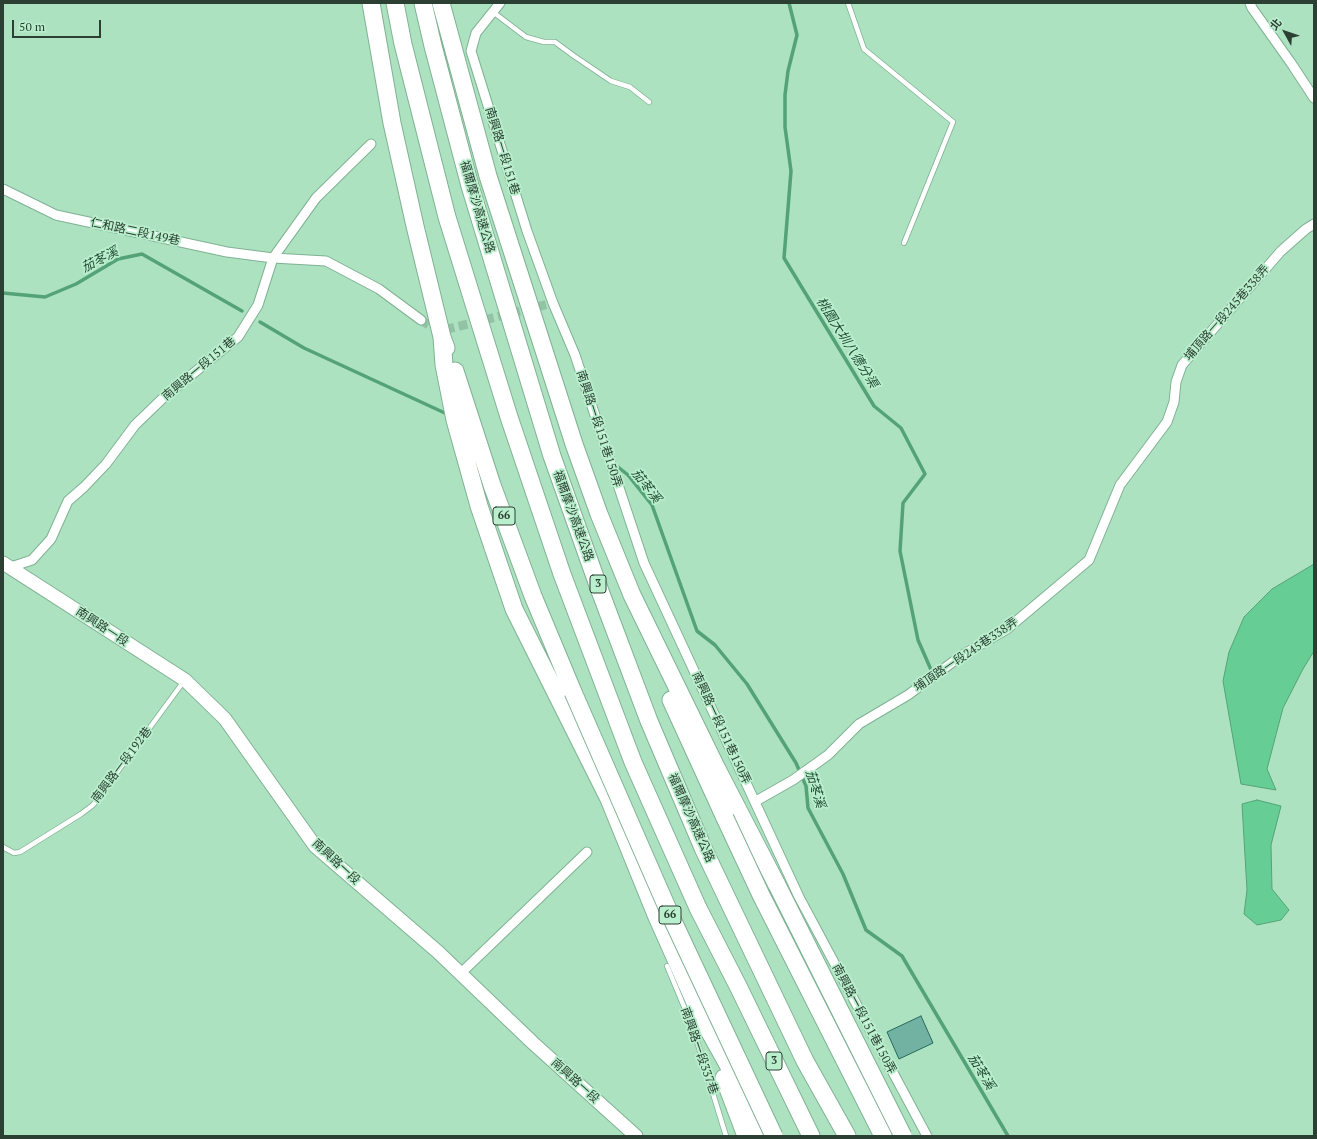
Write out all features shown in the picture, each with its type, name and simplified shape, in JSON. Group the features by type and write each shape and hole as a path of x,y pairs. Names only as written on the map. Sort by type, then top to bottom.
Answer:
{"highway":[{"path":"371,3 392,123 442,337 444,366 455,420 479,506 514,609 609,799 657,917 702,1018 746,1136"},
{"name":"3","path":"395,3 403,44 449,225 504,402 562,574 636,769 698,908 738,986 811,1136"},
{"name":"福爾摩沙高速公路","path":"423,3 470,186 552,456 649,722 703,848 805,1062 847,1136"},
{"path":"440,3 488,176 574,444 599,514 632,595 668,692 702,772 761,895 883,1136"},
{"name":"66","path":"442,337 492,485 533,596 573,692 673,921 774,1136"},
{"path":"632,595 716,767 903,1136"},
{"path":"702,1018 736,1079 764,1136"}],"street":[{"name":"南興路一段151巷","path":"500,3 476,33 471,51 527,231 553,304"},
{"path":"1250,3 1314,98"},
{"name":"南興路一段151巷","path":"7,565 32,560 50,539 68,501 106,464 135,425 163,398 238,336 258,306 273,258 316,198 372,144"},
{"name":"仁和路二段149巷","path":"3,188 56,215 227,252 273,258"},
{"name":"埔頂路一段245巷338弄","path":"756,801 793,780 812,767 828,755 859,724 908,695 961,656 1008,629 1090,560 1120,485 1167,422 1174,402 1176,382 1182,365 1281,252 1306,229 1314,224"},
{"path":"273,258 326,261 379,289 421,320"},
{"name":"南興路一段151巷150弄","path":"553,304 575,355 644,563 756,801 799,897 928,1136"},
{"name":"南興路一段","path":"7,565 185,680 226,719 316,846 438,952 533,1043 636,1136"},
{"path":"460,974 587,852"}],"lane":[{"path":"848,3 864,48 953,122 904,243"},
{"path":"493,12 526,37 544,42 555,42 611,81 630,87 649,102"},
{"name":"南興路一段192巷","path":"3,847 14,853 20,852 82,814 93,805 185,680"},
{"name":"南興路一段337巷","path":"667,966 693,1028 726,1136"}],"shaded area":[{"path":"1314,564 1314,651 1283,708 1267,769 1276,790 1241,784 1223,681 1229,652 1244,617 1272,589"},
{"path":"1257,800 1281,806 1271,845 1272,889 1289,910 1281,920 1257,925 1244,914 1247,890 1242,804"}],"building":[{"path":"921,1016 933,1043 899,1059 887,1032"}],"waterway":[{"name":"桃園大圳八德分渠","path":"789,3 797,35 788,71 785,95 785,127 791,171 784,258 874,406 901,428 925,474 903,503 900,551 918,640 932,672"},
{"name":"茄苳溪","path":"3,293 45,297 76,284 118,259 142,254 242,311"},
{"name":"茄苳溪","path":"260,322 304,348 447,414"},
{"name":"茄苳溪","path":"618,467 628,475 652,505 697,631 715,645 747,684 796,763 806,786 808,808 843,874 866,930 902,956 1008,1136"}],"tunnel":[{"path":"421,320 430,326 444,330 553,303"}]}
